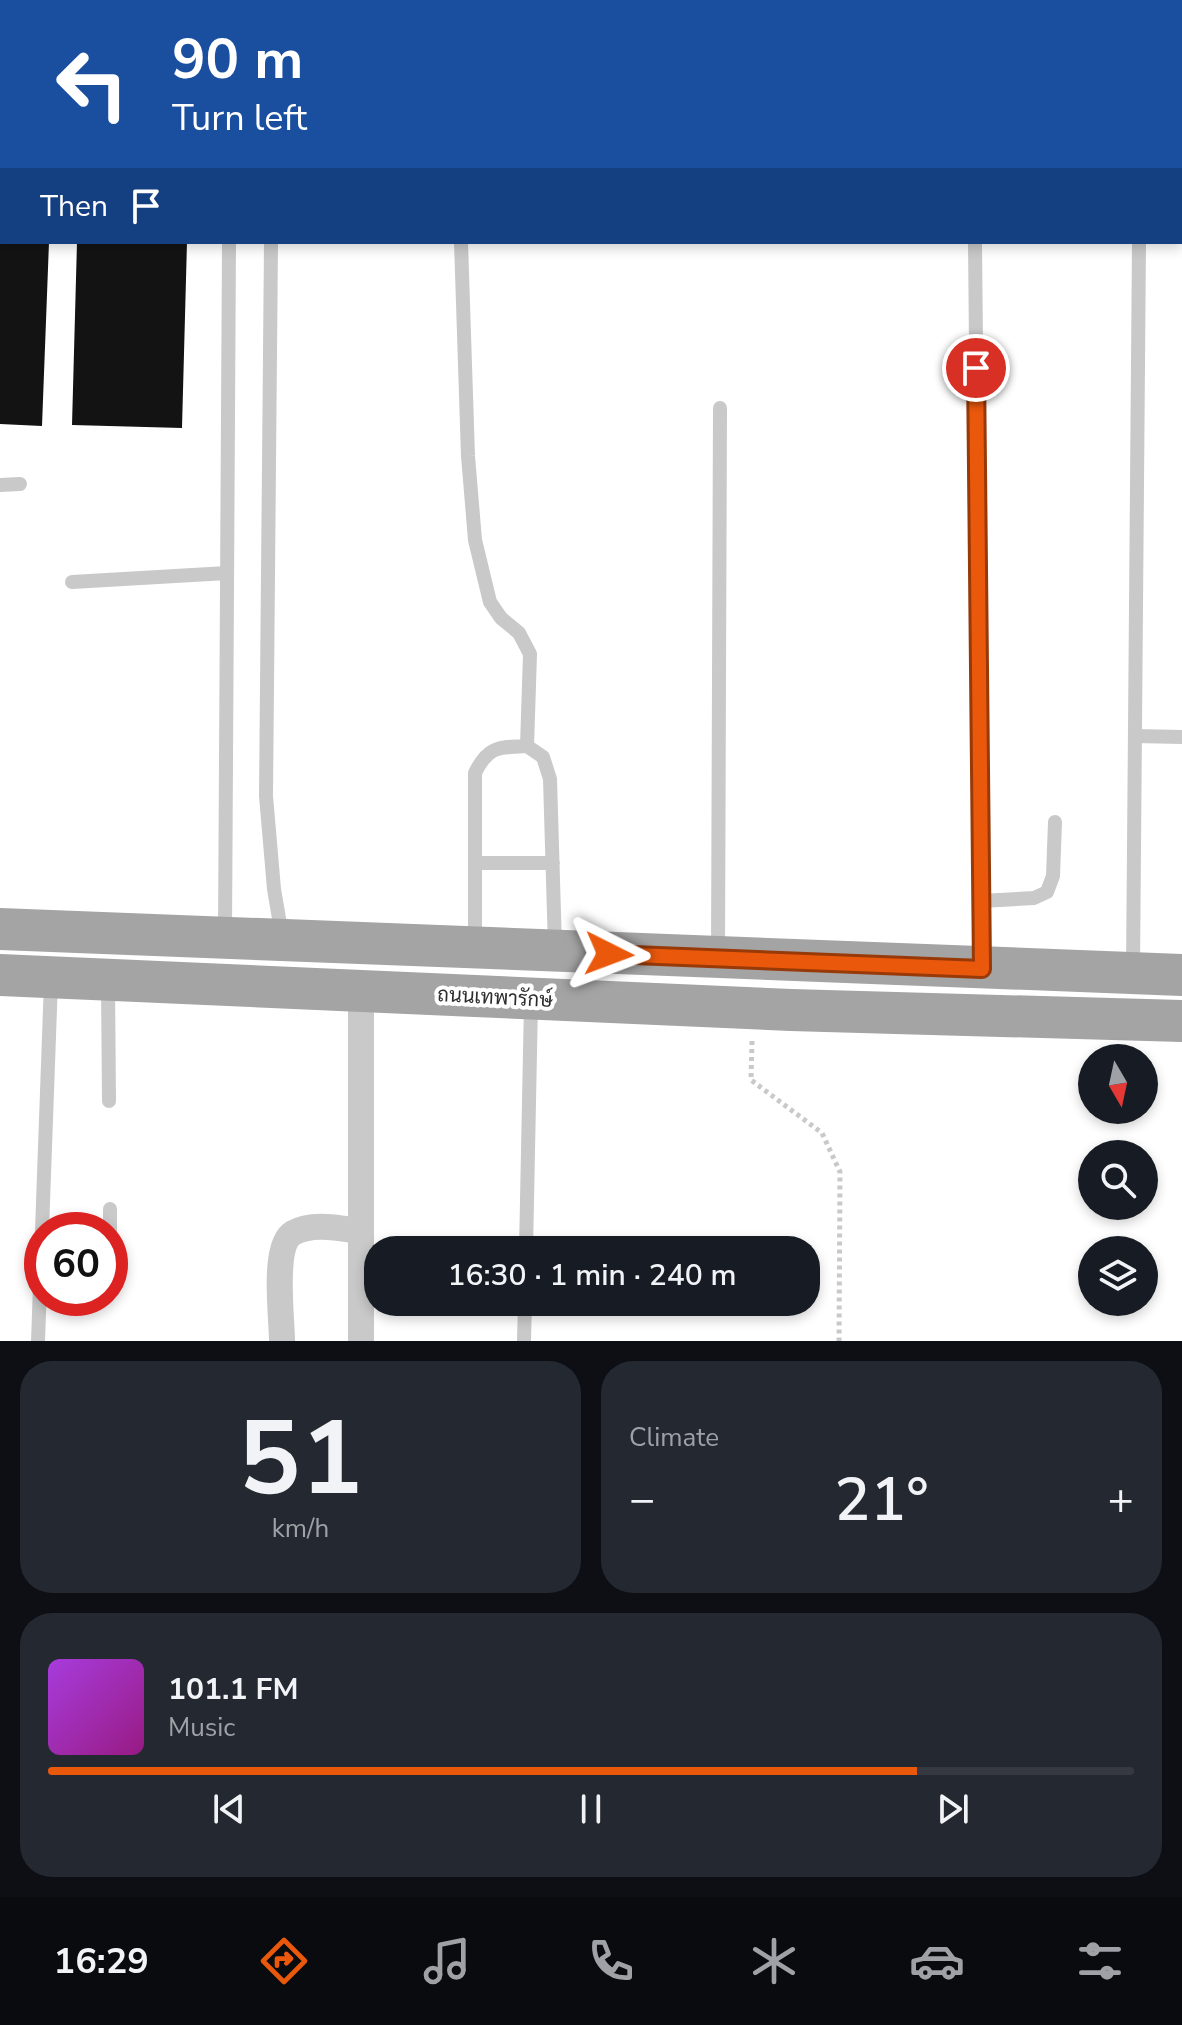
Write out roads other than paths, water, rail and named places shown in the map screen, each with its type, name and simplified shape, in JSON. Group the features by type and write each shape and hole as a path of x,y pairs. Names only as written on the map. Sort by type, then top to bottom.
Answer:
{"main road":[{"path":"0,929 1182,975"},
{"name":"ถนนเทพารักษ์","path":"0,975 753,1008 1182,1021"}],"street":[{"path":"361,991 361,1341"},
{"path":"282,1341 280,1251 290,1235 302,1229 327,1227 360,1231"}],"lane":[{"path":"225,938 229,244"},
{"path":"271,244 266,796 274,889 283,941"},
{"path":"461,244 468,456 475,540 490,602 501,618 519,633 530,654 527,746"},
{"path":"975,244 982,969"},
{"path":"1133,974 1139,244"},
{"path":"718,959 720,408"},
{"path":"0,485 20,484"},
{"path":"72,582 227,573"},
{"path":"1135,736 1182,737"},
{"path":"475,948 475,773 483,756 499,747 527,746 543,757 550,779 555,952"},
{"path":"981,901 1034,898 1047,892 1053,876 1055,822"},
{"path":"475,863 553,863"},
{"path":"38,1341 51,977"},
{"path":"108,980 109,1101"},
{"path":"526,1236 531,999"},
{"path":"524,1341 525,1316"}]}
